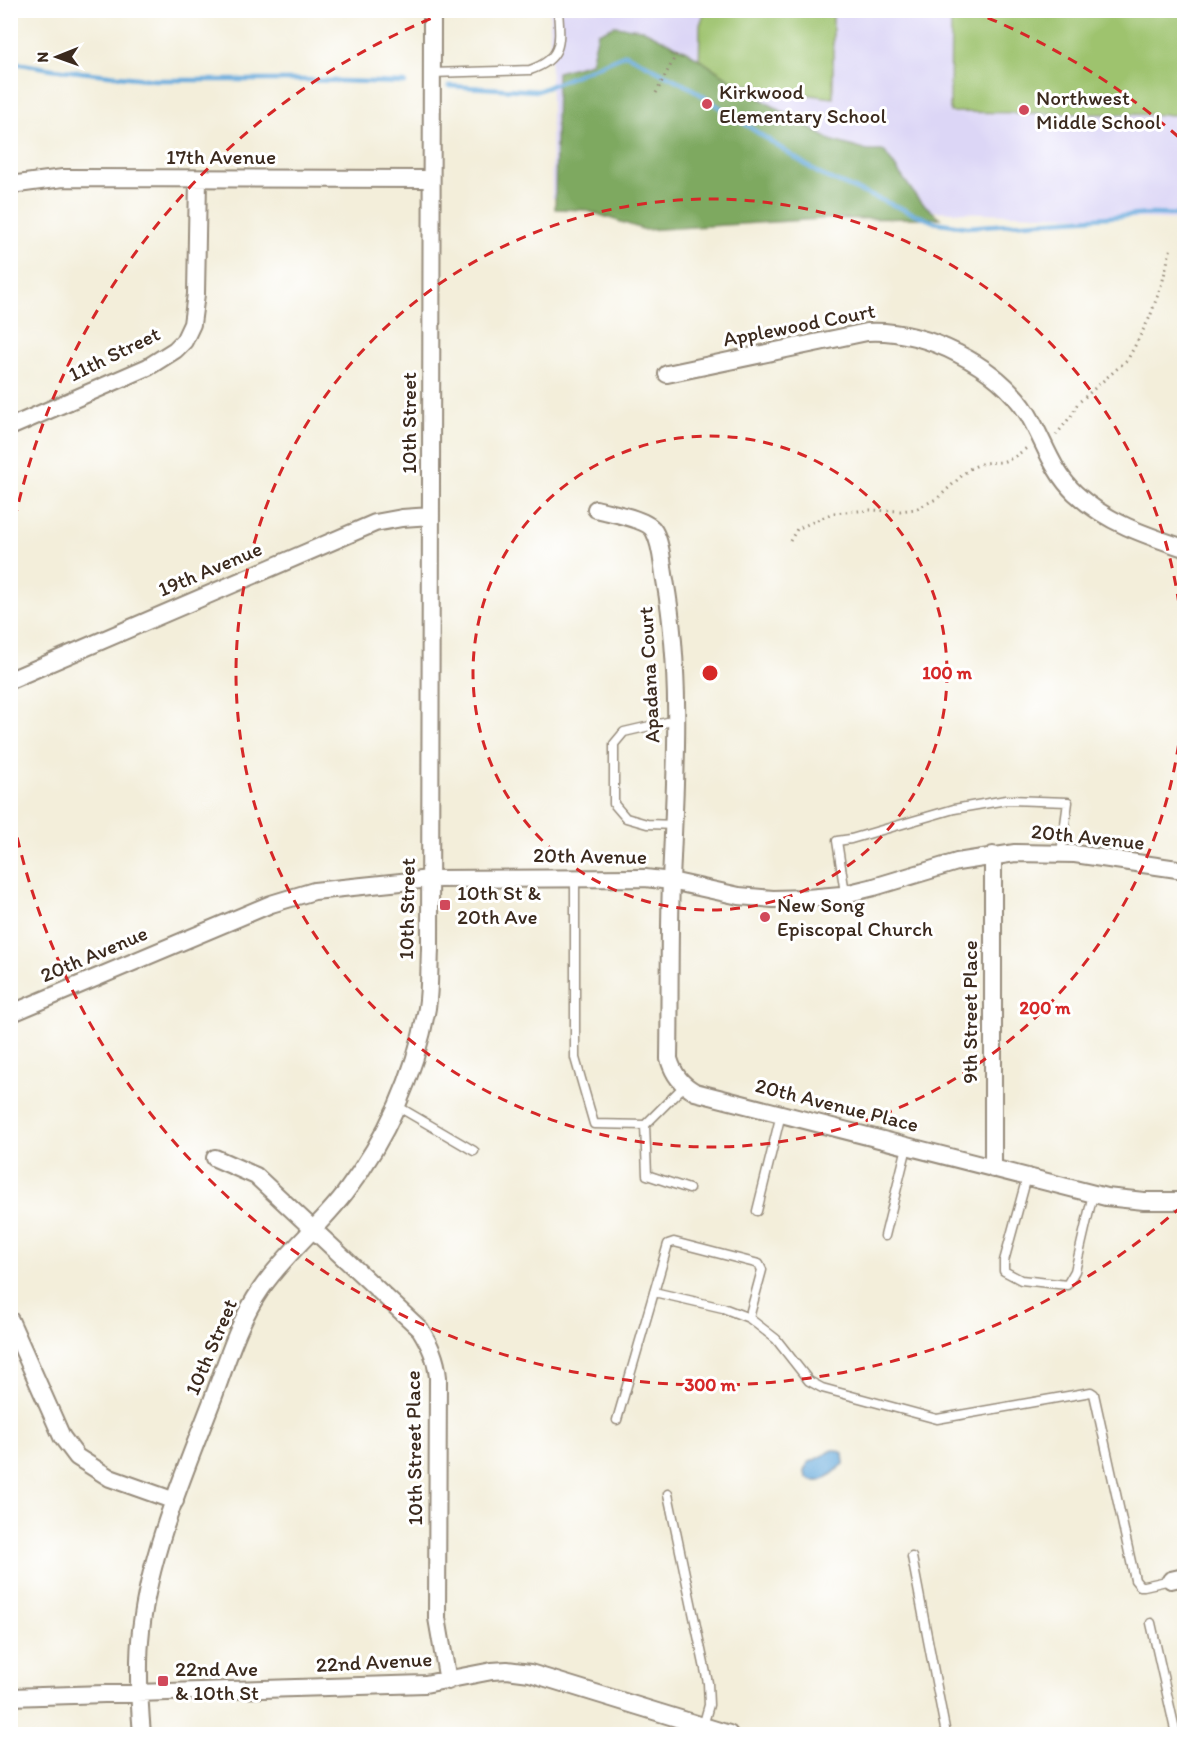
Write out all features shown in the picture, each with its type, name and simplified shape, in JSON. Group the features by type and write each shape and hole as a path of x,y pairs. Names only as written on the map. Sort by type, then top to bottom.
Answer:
{"street":[{"name":"10th Street","path":"142,1734 138,1694 139,1656 147,1592 157,1553 212,1400 250,1308 261,1289 344,1195 377,1148 397,1106 414,1059 427,1007 430,949 432,10"},
{"name":"17th Avenue","path":"10,185 63,178 431,179"},
{"name":"11th Street","path":"10,428 148,368 175,350 184,341 192,324 196,294 198,179"},
{"name":"Applewood Court","path":"667,374 867,332 886,331 906,334 963,356 996,377 1029,415 1057,471 1073,491 1092,508 1142,534 1185,548"},
{"name":"Apadana Court","path":"596,509 643,522 654,529 658,543 672,616 675,653 675,825 671,881"},
{"name":"19th Avenue","path":"10,680 375,523 431,516"},
{"name":"20th Avenue","path":"10,1014 271,904 315,891 430,879 634,878 671,881 739,896 773,899 807,898 874,887 957,862 1015,853 1061,853 1185,870"},
{"name":"9th Street Place","path":"993,855 993,1169"},
{"path":"671,881 669,1059 673,1072 684,1086"},
{"name":"20th Avenue Place","path":"684,1086 695,1092 1106,1197 1144,1201 1185,1201"},
{"name":"10th Street Place","path":"215,1158 256,1176 420,1329 429,1344 436,1362 437,1618 448,1681"},
{"path":"10,1320 62,1437 77,1457 111,1478 176,1501"},
{"name":"22nd Avenue","path":"10,1697 425,1684 507,1670 530,1673 729,1734"}],"lane":[{"path":"431,73 530,70 542,66 555,55 558,46 558,10"},
{"path":"675,825 647,824 626,819 614,804 614,744 624,732 676,720"},
{"path":"845,893 837,841 954,809 1006,800 1068,802 1061,853"},
{"path":"575,878 575,1058 594,1124 645,1125 684,1086"},
{"path":"397,1106 474,1151"},
{"path":"758,1211 781,1114"},
{"path":"645,1125 647,1175 688,1189"},
{"path":"885,1236 907,1147"},
{"path":"1027,1177 1004,1261 1004,1271 1021,1281 1067,1285 1075,1271 1093,1194"},
{"path":"617,1420 668,1244 759,1264 762,1270 749,1318"},
{"path":"654,1292 723,1308 749,1318 771,1334 804,1376 816,1384 927,1417 946,1419 1091,1392 1094,1394 1135,1580 1140,1586 1144,1586 1178,1579"},
{"path":"668,1494 708,1683 709,1705 703,1726"},
{"path":"912,1557 946,1734"},
{"path":"1151,1623 1176,1734"}],"path":[{"path":"656,93 676,55"},
{"path":"790,541 797,529 833,513 916,509 938,498 969,469 983,463 1008,460 1026,448 1054,437 1078,403 1128,359 1150,317 1163,280 1171,247"}],"shaded area":[{"path":"550,11 1184,11 1184,220 552,198"}],"green space":[{"path":"705,11 833,11 833,98 780,91 699,75 700,25"},
{"path":"951,11 1184,11 1184,115 950,112"},
{"name":"Kirkwood Elementary School","path":"614,26 642,29 688,52 830,140 868,151 884,151 918,199 940,218 822,219 645,230 585,210 555,209 557,72 591,63 598,33"}],"water":[{"path":"833,1450 843,1453 844,1464 822,1480 812,1481 807,1478 804,1471 808,1463"}],"waterway":[{"path":"449,86 538,91 626,54 691,88 821,175 934,222 967,227 1151,214 1184,215"},
{"path":"10,62 52,69 156,80 306,80 405,83"}],"place":[{"name":"Kirkwood Elementary School","path":"707,104"},
{"name":"Northwest Middle School","path":"1024,110"},
{"name":"10th St & 20th Ave","path":"445,905"},
{"name":"New Song Episcopal Church","path":"765,917"},
{"name":"22nd Ave & 10th St","path":"163,1681"}]}
